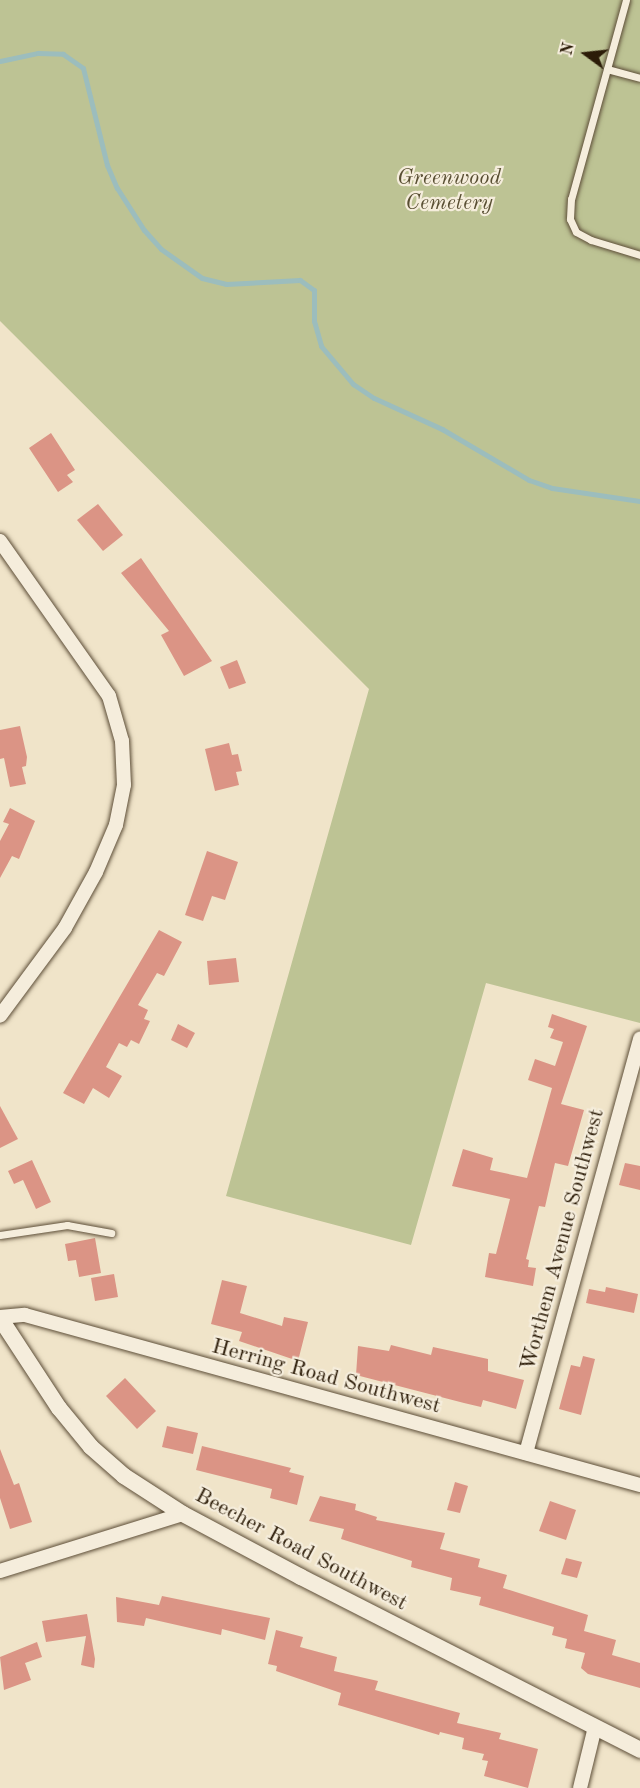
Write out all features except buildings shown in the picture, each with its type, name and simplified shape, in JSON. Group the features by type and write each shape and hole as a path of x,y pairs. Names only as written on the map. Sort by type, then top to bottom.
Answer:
{"street":[{"path":"0,541 109,696 122,741 124,785 116,825 96,872 65,928 0,1016"},
{"name":"Worthem Avenue Southwest","path":"526,1453 640,1038"},
{"name":"Herring Road Southwest","path":"0,1318 25,1316 640,1485"},
{"name":"Beecher Road Southwest","path":"0,1318 59,1408 90,1447 124,1476 183,1514 640,1750"},
{"path":"0,1571 183,1514"},
{"path":"580,1788 595,1727"}],"lane":[{"path":"626,0 571,199 570,219 576,232 591,240 640,255"},
{"path":"607,69 640,78"},
{"path":"0,1235 67,1224 111,1233"}],"green space":[{"name":"Greenwood Cemetery","path":"0,0 640,0 640,1023 486,983 411,1245 226,1196 369,689 0,321"}],"waterway":[{"path":"0,61 38,53 63,54 83,68 107,165 117,188 144,230 161,249 202,278 226,284 300,280 314,290 314,321 321,346 353,384 374,398 442,429 529,480 552,488 640,501"}]}
